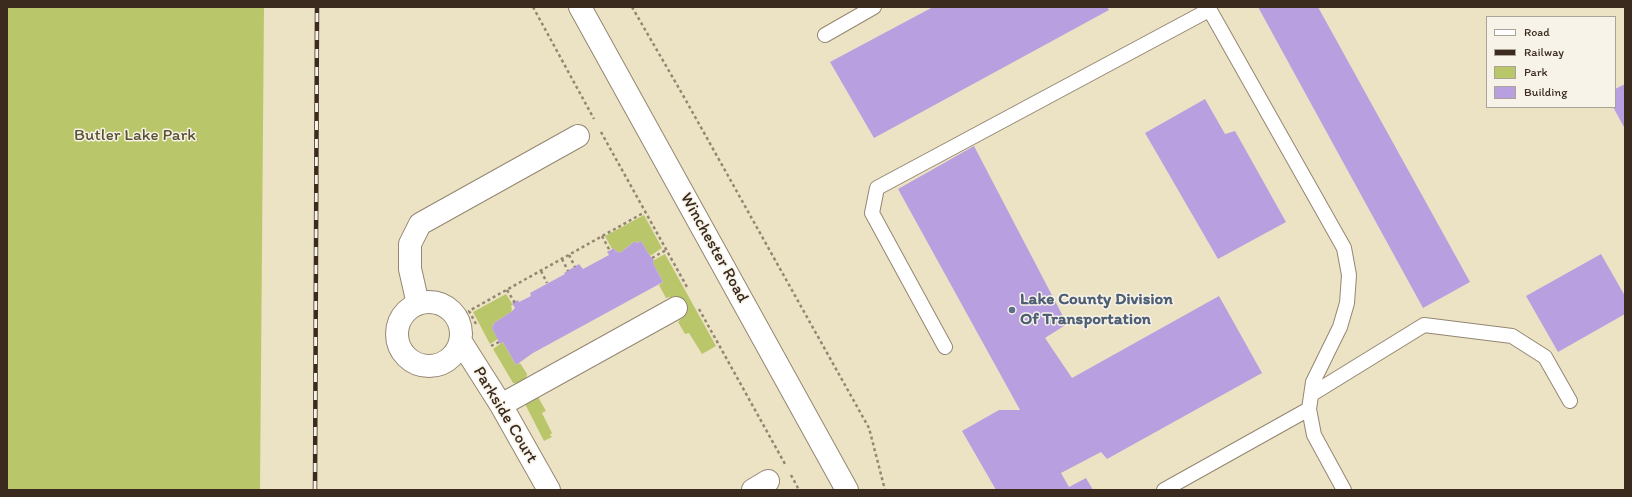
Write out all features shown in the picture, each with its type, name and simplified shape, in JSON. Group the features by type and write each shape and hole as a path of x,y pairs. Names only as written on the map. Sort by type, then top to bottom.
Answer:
{"street":[{"name":"Winchester Road","path":"580,7 847,490"},
{"path":"418,304 410,269 410,244 420,224 578,136"},
{"name":"Parkside Court","path":"429,301 439,303 448,307 455,314 459,322 462,332 461,342 457,351 450,359 440,365 429,366 418,364 408,358 401,350 398,339 398,328 401,317 408,309 418,304 429,301"},
{"path":"501,405 686,306"},
{"name":"Parkside Court","path":"461,342 501,405 549,490"}],"lane":[{"path":"825,35 874,7"},
{"path":"945,347 872,213 877,188 1208,8 1344,248 1349,276 1347,303 1340,327 1313,382 1309,408 1314,435 1344,490"},
{"path":"1312,394 1424,325 1512,336 1544,357 1570,402"},
{"path":"1164,490 1309,408"}],"path":[{"path":"533,7 597,123"},
{"path":"632,7 688,104 869,428 885,490"},
{"path":"600,130 689,291"},
{"path":"479,330 469,312 645,212"},
{"path":"602,236 610,251"},
{"path":"652,258 666,250"},
{"path":"569,255 575,267"},
{"path":"562,259 568,271"},
{"path":"541,271 547,283"},
{"path":"507,290 515,303"},
{"path":"686,306 799,490"},
{"path":"486,342 489,348 499,342"}],"green space":[{"name":"Butler Lake Park","path":"7,7 264,7 260,490 7,490"},
{"path":"644,215 662,248 650,256 641,241 636,243 635,241 620,253 618,251 616,252 614,248 612,249 605,236"},
{"path":"665,254 716,346 702,354 689,333 685,334 678,322 682,318 670,297 666,298 659,285 663,282 653,263 654,260"},
{"path":"506,294 513,305 511,306 512,309 511,312 494,323 492,328 498,339 490,344 473,312"},
{"path":"503,342 516,365 520,363 527,374 526,379 519,383 513,383 493,349"},
{"path":"538,397 546,411 542,413 552,433 550,435 552,437 544,441 525,404"}],"building":[{"path":"933,7 1107,7 1109,10 874,138 830,62"},
{"path":"1258,7 1318,7 1470,282 1423,308"},
{"path":"1625,84 1625,129 1614,108 1616,108 1616,88"},
{"path":"1205,99 1225,134 1235,131 1286,222 1218,259 1145,133"},
{"name":"Lake County Division Of Transportation","path":"974,146 1067,324 1045,338 1072,378 1219,296 1262,373 1107,459 1101,452 1061,473 1069,487 1086,478 1093,490 996,490 962,431 999,410 1020,410 898,189"},
{"path":"635,241 636,243 641,241 654,260 653,263 663,282 533,353 516,365 503,342 500,344 492,328 494,323 515,308 512,303 518,300 519,302 531,296 530,293 565,274 564,273 579,264 583,269 609,255 607,252 614,248 616,252 618,251 620,253"},
{"path":"1601,254 1625,296 1625,314 1558,352 1526,296"}],"railway":[{"path":"315,490 317,7"}],"place":[{"name":"Lake County Division Of Transportation","path":"1012,310"}]}
